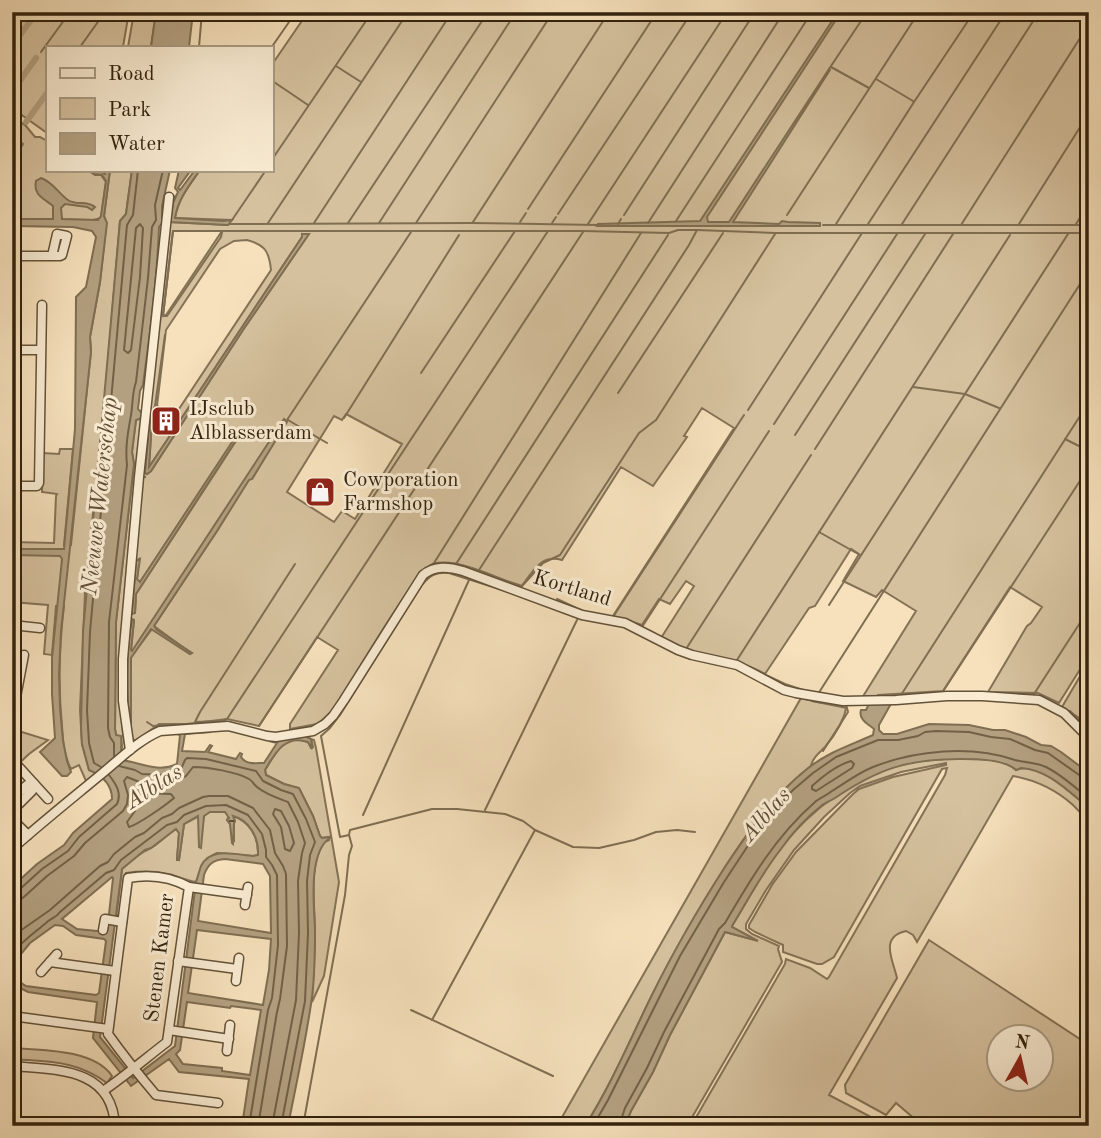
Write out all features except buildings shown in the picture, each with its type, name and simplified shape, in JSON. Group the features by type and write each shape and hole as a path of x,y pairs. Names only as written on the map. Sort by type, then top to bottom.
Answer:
{"street":[{"path":"127,753 122,701 125,636 169,197"},
{"path":"12,256 52,256"},
{"path":"12,486 37,486 39,483 42,305"},
{"path":"12,350 40,350"},
{"name":"Kortland","path":"28,835 127,753 160,731 228,726 275,737 320,728 344,700 424,575 429,570 445,567 582,615 625,623 678,650 737,665 784,690 843,701 947,696 1039,699 1064,713 1089,738"},
{"path":"12,625 40,628"},
{"path":"12,700 16,697 24,655"},
{"path":"18,766 48,799"},
{"path":"14,803 19,804 34,784"},
{"path":"12,818 28,835 12,849"},
{"name":"Stenen Kamer","path":"101,1028 109,971 128,878 155,876 189,887 172,1030 167,1042 103,1091"},
{"path":"189,887 248,891 245,905"},
{"path":"103,930 105,919 121,921"},
{"path":"41,972 57,954"},
{"path":"236,981 239,958"},
{"path":"181,961 237,969"},
{"path":"50,962 109,971"},
{"path":"13,1011 101,1028 156,1095 218,1103"},
{"path":"227,1051 230,1025"},
{"path":"172,1030 229,1039"},
{"path":"12,1066 61,1070 79,1074 93,1082 103,1091 113,1111 115,1126"}],"green space":[{"path":"12,12 129,12 123,46 46,46 46,132 12,108"},
{"path":"134,12 156,12 151,46 128,46"},
{"path":"308,12 1089,12 1089,655 1059,703 1038,693 988,692 1027,626 1042,607 1010,587 943,691 862,698 916,611 882,590 876,597 843,581 859,554 851,549 815,606 809,608 765,674 745,665 678,647 661,638 694,586 686,581 670,604 659,599 642,625 613,616 734,428 702,408 684,436 687,437 653,486 621,467 562,560 543,562 533,570 521,587 477,569 454,563 433,564 424,571 397,607 330,714 317,724 290,729 290,724 338,650 317,637 259,726 227,719 159,724 136,741 131,738 124,685 141,477 146,477 141,476 171,199 177,195 170,222 228,225 231,220 175,218 188,187 199,172 273,172 273,63","holes":["173,231 222,231 163,316","302,234 308,235 151,471 145,473 150,420 154,408 175,420 177,424 174,430","247,240 262,247 269,258 271,270 175,415 157,406 166,330 220,249 234,241","346,414 402,444 355,519 342,511 334,522 287,492 334,416 342,420","285,419 252,479 249,479 154,626 191,653 152,629 131,657 131,724 127,672 132,619 133,651","238,434 240,435 136,594 135,613 132,613 136,561 139,559 137,580 140,582"]},
{"path":"12,116 35,137 46,140 46,172 91,172 101,175 106,182 101,218 12,219 12,162 23,144 12,136 12,125 17,126 12,123"},
{"path":"110,172 132,172 126,214 120,221 85,593 80,710 82,744 89,770 97,773 86,781 79,765 71,769 63,743 60,651 64,606 56,606 52,655 44,654 48,605 12,602 12,542 54,543 57,494 42,492 43,453 59,454 60,449 73,449 64,545 71,545 91,351 90,337 106,227 104,216"},
{"path":"142,418 120,680 126,750 120,754 121,737 116,735 115,729 116,622 134,464 132,452 136,420"},
{"path":"152,420 173,432 149,467"},
{"path":"1089,661 1089,705 1081,719 1062,707"},
{"path":"801,698 847,705 839,727 811,766 786,788 764,813 725,867 668,964 612,1079 585,1126 557,1126"},
{"path":"12,729 48,740 12,770"},
{"path":"311,739 314,740 316,748 339,882 324,976 312,1002 314,874 319,852 329,837 320,836 299,788 266,775 265,770 286,742 308,742 311,748"},
{"path":"980,759 1003,763 1016,770 1025,768 1045,774 1089,808 1089,821 1052,790 1013,776 917,942 913,935 906,931 893,938 890,950 897,978 829,1095 873,1118 881,1126 691,1126 786,959 810,968 827,979 829,977 947,768 942,769 834,957 817,964 783,952 783,945 749,928 772,885 796,852 859,789 946,763 901,772 860,786 824,817 794,850 746,924 746,929 752,934 779,946 782,962 687,1126 625,1126 725,932 752,939 732,926 781,848 806,820 835,796 886,769 930,760"},
{"path":"210,811 225,812 229,816 227,820 234,842 233,816 244,822 255,836 258,855 217,853 206,862 196,882 158,872 126,873 120,915 116,918 122,869 176,829 179,833 179,860 184,824 199,816 199,847 204,816"},
{"path":"929,940 1055,1023 986,1023 986,1092 1056,1092 1056,1023 1089,1045 1089,1126 923,1126 896,1103 886,1115 846,1093 845,1085"},
{"path":"12,1048 80,1056 104,1067 112,1076 107,1083 96,1075 73,1066 12,1059"}],"water":[{"path":"156,12 193,12 189,46 151,46"},
{"path":"838,12 841,12 707,217 708,222 729,222 829,69 733,222 779,224 782,221 820,223 820,226 597,226 700,221"},
{"path":"91,172 110,172 104,216 107,223 90,337 91,352 61,631 60,708 63,741 71,772 62,776 40,752 55,738 52,658 62,559 60,556 12,555 12,549 64,549 75,429 76,297 86,287 96,237 92,231 73,227 12,226 12,219 53,219 53,206 36,190 36,181 41,178 71,202 95,207 92,210 65,204 61,208 62,219 98,220 101,216 106,181 102,175"},
{"path":"132,172 170,172 162,206 162,223 159,227 151,326 140,391 138,409 142,418 136,420 132,452 134,464 116,622 116,735 121,736 122,760 163,768 177,764 180,735 174,733 210,729 210,732 185,734 182,751 205,752 210,745 212,746 208,752 236,759 240,753 246,761 255,763 264,763 277,743 269,741 302,735 311,739 312,749 308,742 300,740 287,743 265,770 266,775 299,788 320,836 330,837 318,855 315,867 313,986 288,1126 242,1126 249,1079 179,1072 169,1059 131,1086 93,1038 97,1002 28,992 12,984 12,977 26,986 96,995 99,993 106,941 104,939 76,935 63,926 55,925 30,943 12,965 12,887 37,864 64,845 73,833 112,799 105,781 89,770 82,744 81,727 83,632 120,221 126,214","holes":["210,812 225,812 229,818 227,820 233,844 233,816 244,821 255,836 258,855 218,854 205,860 201,866 196,882 175,1046 133,1078 100,1037 122,869 176,829 179,833 179,860 184,824 198,816 201,848 204,816","225,859 263,864 270,876 271,933 198,921 207,868 211,863","112,877 107,932 77,929 62,919","197,930 271,939 263,1005 188,993","187,1002 261,1010 250,1075 222,1071 222,1068 183,1064 176,1054 180,1050"]},
{"path":"179,172 190,172 178,188 180,190 194,172 199,172 181,199 175,218 232,220 228,225 170,222 178,192 175,188"},
{"path":"302,234 309,234 151,471 145,473 150,419 149,467"},
{"path":"284,419 287,422 252,479 154,626 192,653 151,629 131,658 131,727 127,673 132,619 132,651"},
{"path":"238,433 240,434 136,594 135,613 132,614 136,561 140,559 137,579 140,582"},
{"name":"Alblas","path":"892,702 879,725 883,734 897,734 929,724 969,725 1005,730 1041,745 1051,746 1089,773 1089,808 1058,782 1040,773 1021,768 1016,770 997,762 966,759 924,761 894,768 865,780 823,805 785,843 732,926 758,941 725,932 625,1126 585,1126 612,1079 677,947 715,883 753,827 772,802 807,769 831,754 873,735 874,729 862,719 861,710 866,710 869,704"}],"waterway":[{"path":"20,35 37,12"},
{"path":"41,52 70,12"},
{"path":"81,46 105,12"},
{"path":"199,46 202,12"},
{"path":"272,46 296,12"},
{"path":"273,158 372,12"},
{"path":"268,223 408,12"},
{"path":"314,223 452,12"},
{"path":"348,223 488,12"},
{"path":"379,223 516,12"},
{"path":"416,223 553,12"},
{"path":"473,222 609,12"},
{"path":"528,209 657,12"},
{"path":"558,214 692,12"},
{"path":"588,224 727,12"},
{"path":"624,215 755,12"},
{"path":"648,223 784,12"},
{"path":"676,221 812,12"},
{"path":"829,69 867,12"},
{"path":"787,215 919,12"},
{"path":"836,224 974,12"},
{"path":"868,224 1006,12"},
{"path":"902,224 1039,12"},
{"path":"961,225 1089,24"},
{"path":"12,46 15,42"},
{"path":"12,92 36,58"},
{"path":"336,66 361,82"},
{"path":"831,67 869,88"},
{"path":"876,79 913,101"},
{"path":"273,81 308,105"},
{"path":"26,122 46,94"},
{"path":"1019,224 1089,113"},
{"path":"232,220 265,172"},
{"path":"1076,224 1089,204"},
{"path":"520,222 526,213"},
{"path":"552,223 556,217"},
{"path":"618,224 621,219"},
{"path":"230,224 597,225"},
{"path":"823,225 1089,225"},
{"path":"222,232 167,316 163,316 173,231 669,233 697,230 775,233 1089,233"},
{"path":"479,570 697,230"},
{"path":"421,373 515,231"},
{"path":"295,564 195,722 227,719 548,231"},
{"path":"287,420 411,232"},
{"path":"259,726 583,232"},
{"path":"434,563 641,233"},
{"path":"618,393 723,233"},
{"path":"748,410 862,233"},
{"path":"462,566 522,586 543,563 560,555 639,433 656,420 775,234"},
{"path":"774,424 897,234"},
{"path":"795,435 925,234"},
{"path":"815,449 953,234"},
{"path":"829,605 1068,234"},
{"path":"344,418 459,235"},
{"path":"456,564 668,235"},
{"path":"737,660 1010,235"},
{"path":"818,694 1089,270"},
{"path":"155,406 165,335"},
{"path":"913,387 965,394 999,408"},
{"path":"901,695 1089,402"},
{"path":"613,617 744,415"},
{"path":"288,420 327,443"},
{"path":"642,627 769,431"},
{"path":"1065,439 1089,451"},
{"path":"686,649 811,455"},
{"path":"942,693 1089,467"},
{"path":"819,532 860,555"},
{"path":"426,569 434,563 458,564"},
{"path":"515,594 449,573 434,575 422,585 340,715 321,736 340,837 349,835 350,830 432,809 505,814 573,847 599,848 656,832 695,832"},
{"path":"363,815 469,580"},
{"path":"557,599 583,611"},
{"path":"1013,694 1034,694 1089,609"},
{"path":"573,616 584,619"},
{"path":"485,810 577,620"},
{"path":"680,655 691,659"},
{"path":"734,660 806,691"},
{"path":"339,700 348,687"},
{"path":"775,689 788,695"},
{"path":"812,701 847,708 848,712 823,751"},
{"path":"1070,711 1081,722"},
{"path":"147,722 153,726 184,724"},
{"path":"296,729 311,727"},
{"path":"432,1020 535,830"},
{"path":"303,1126 345,895 352,846 349,835"},
{"path":"411,1010 553,1076"}],"ferry route":[{"path":"229,821 234,821"}],"place":[{"name":"IJsclub Alblasserdam","path":"166,421"},
{"name":"Cowporation Farmshop","path":"320,492"}],"water label":[{"name":"Nieuwe Waterschap","path":"100,496"}]}
